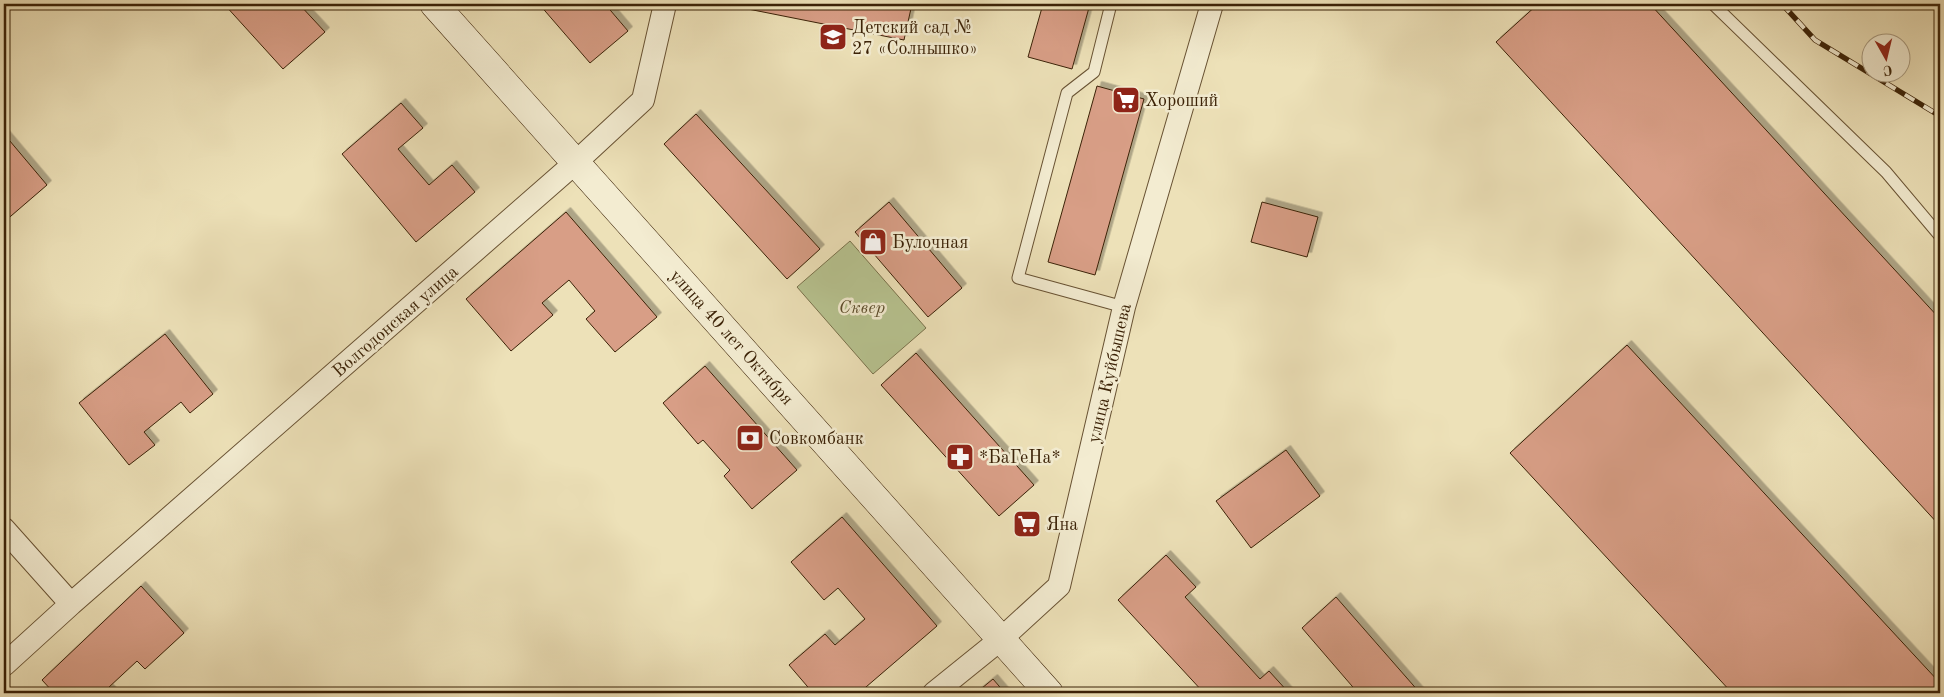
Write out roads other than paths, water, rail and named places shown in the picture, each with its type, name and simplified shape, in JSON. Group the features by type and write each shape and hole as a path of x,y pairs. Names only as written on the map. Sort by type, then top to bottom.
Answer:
{"main road":[{"name":"улица 40 лет Октября","path":"434,4 1049,693"}],"street":[{"name":"Волгодонская улица","path":"4,665 71,604 575,163 643,100 666,4"},
{"name":"улица Куйбышева","path":"934,693 1001,639 1059,586 1124,307 1212,4"},
{"path":"4,529 71,604"}],"lane":[{"path":"1111,4 1094,72 1067,93 1018,278 1124,307"},
{"path":"1713,4 1886,172 1940,236"}],"railway":[{"path":"1782,4 1815,40 1940,116"}],"place":[{"name":"Детский сад № 27 «Солнышко»","path":"833,37"},
{"name":"Хороший","path":"1126,100"},
{"name":"Булочная","path":"873,242"},
{"name":"Совкомбанк","path":"750,438"},
{"name":"*БаГеНа*","path":"960,457"},
{"name":"Яна","path":"1027,524"}],"park label":[{"name":"Сквер","path":"862,307"}]}
